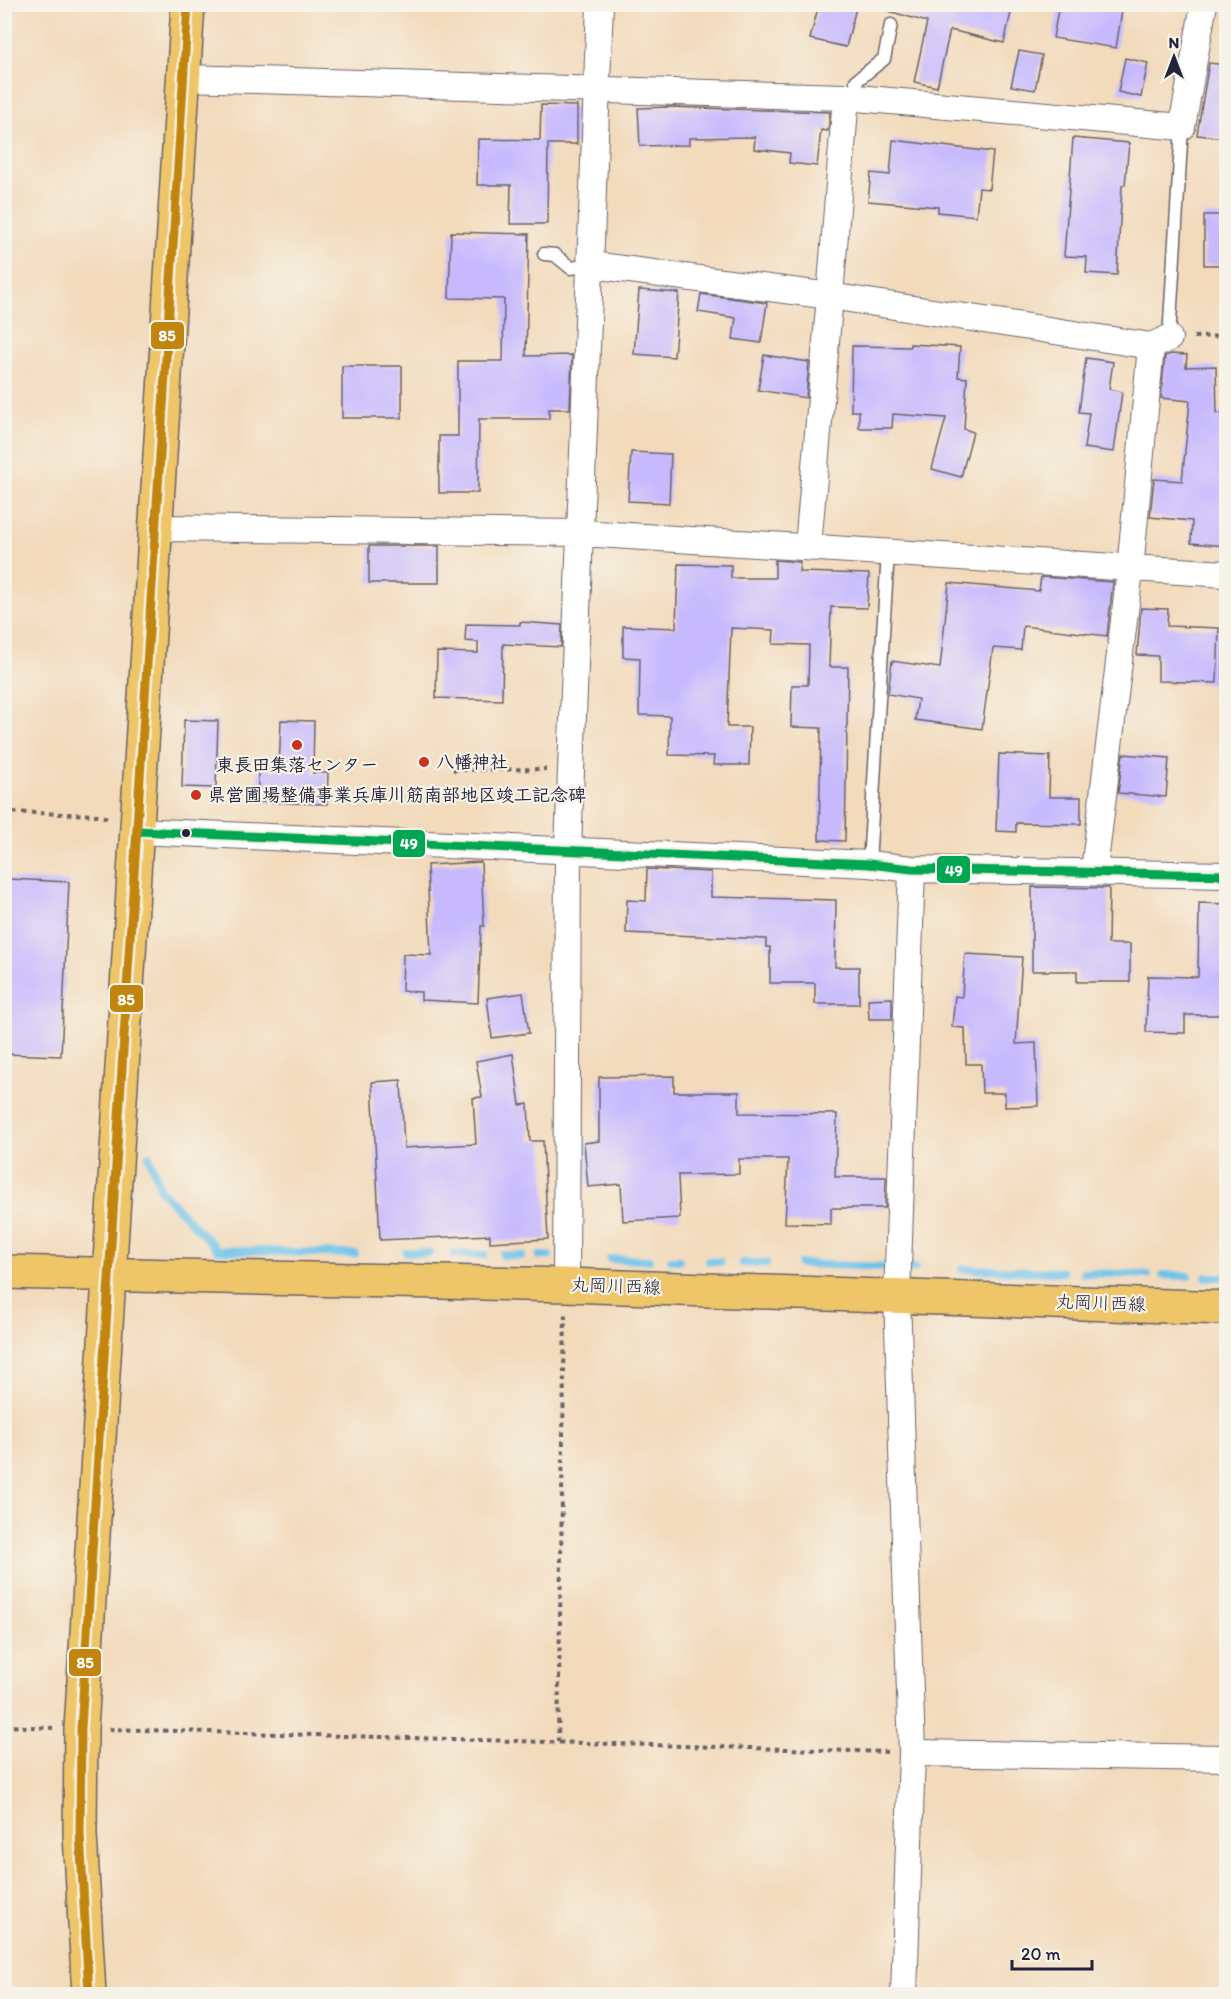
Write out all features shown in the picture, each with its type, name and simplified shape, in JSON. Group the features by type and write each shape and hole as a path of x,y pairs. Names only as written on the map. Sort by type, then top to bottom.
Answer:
{"main road":[{"path":"89,1995 80,1834 81,1729 188,4"},
{"name":"丸岡川西線","path":"4,1272 566,1285 1227,1308"}],"street":[{"path":"566,1285 568,850 573,768 600,4"},
{"path":"183,78 852,98 1182,127 1204,4"},
{"path":"808,546 830,296 852,98"},
{"path":"592,265 1160,342 1094,872"},
{"path":"156,528 581,533 808,546 1130,570 1227,574"},
{"path":"136,831 869,864 912,869 1227,875"},
{"path":"904,1995 912,1753 897,1296 912,869"},
{"path":"912,1753 1227,1758"}],"lane":[{"path":"852,98 856,81 884,58 891,25"},
{"path":"1160,342 1182,127"},
{"path":"544,254 555,255 571,268 592,265"},
{"path":"869,864 888,552"}],"path":[{"path":"1160,342 1227,336"},
{"path":"453,770 573,768"},
{"path":"4,812 102,816 136,831"},
{"path":"558,1742 566,1285"},
{"path":"4,1726 912,1753"}],"building":[{"path":"819,4 857,4 846,47 810,39"},
{"path":"889,4 1013,4 1004,43 950,30 937,87 914,82 927,22 888,11"},
{"path":"1059,4 1123,4 1116,48 1053,38"},
{"path":"1019,51 1042,55 1035,90 1011,86"},
{"path":"1125,58 1148,63 1141,97 1118,92"},
{"path":"1209,63 1227,65 1227,138 1197,135"},
{"path":"541,105 577,106 577,144 548,144 547,224 510,224 511,185 477,185 478,139 540,140"},
{"path":"638,108 830,112 828,131 821,130 817,166 789,163 790,153 754,149 755,137 689,138 689,145 640,146"},
{"path":"1073,138 1129,143 1125,185 1122,185 1117,275 1086,273 1087,257 1064,256"},
{"path":"893,140 993,152 989,189 979,188 976,216 938,212 938,207 868,201 871,173 890,175"},
{"path":"1204,215 1227,215 1227,265 1204,265"},
{"path":"451,232 529,234 526,356 572,355 570,409 549,409 549,419 479,419 478,493 439,493 439,436 458,436 458,361 503,361 504,299 449,298"},
{"path":"639,290 679,293 674,357 634,354"},
{"path":"701,294 767,303 761,343 733,339 736,318 698,312"},
{"path":"910,344 960,347 958,377 967,378 964,429 973,432 961,477 932,469 946,418 893,414 892,428 859,428 859,411 851,411 852,346 910,347"},
{"path":"764,355 809,362 806,398 758,390"},
{"path":"1187,355 1186,367 1216,366 1217,413 1227,414 1227,546 1191,543 1192,521 1150,517 1154,479 1182,481 1190,401 1161,398 1165,356"},
{"path":"1086,358 1113,362 1109,389 1122,392 1114,452 1084,448 1089,413 1079,412"},
{"path":"342,366 402,366 402,418 342,418"},
{"path":"631,452 671,454 669,503 628,501"},
{"path":"369,546 439,546 439,583 369,583"},
{"path":"775,560 800,562 799,572 869,574 867,608 831,607 829,667 848,667 845,841 819,840 821,728 791,727 792,685 808,685 809,645 773,644 774,630 731,628 727,727 750,727 749,765 713,765 714,756 669,755 670,716 639,715 640,658 623,657 623,626 676,628 678,564 731,565 731,578 775,578"},
{"path":"1041,577 1113,582 1107,636 1023,626 1021,650 993,648 982,729 915,720 918,699 888,694 892,661 940,668 949,583 1039,591"},
{"path":"1141,608 1168,609 1167,626 1219,628 1217,683 1158,681 1158,656 1137,655"},
{"path":"520,622 562,625 561,647 503,644 502,700 436,698 437,652 478,653 478,642 465,641 466,624 520,625"},
{"path":"184,720 218,721 216,788 182,787"},
{"name":"東長田集落センター","path":"281,720 314,721 313,773 328,773 327,804 258,802 258,769 279,769"},
{"path":"999,754 1050,756 1049,797 1081,797 1081,824 1016,823 1016,832 996,831"},
{"path":"1123,754 1169,758 1166,797 1118,793"},
{"path":"481,862 484,926 481,926 478,1003 421,1000 421,992 402,991 403,954 431,955 427,865"},
{"path":"647,869 711,872 711,897 836,900 835,967 859,967 859,1004 815,1004 815,983 770,983 770,947 766,947 766,939 626,933 627,900 646,901"},
{"path":"9,879 69,882 61,1056 4,1054"},
{"path":"1032,887 1109,888 1108,944 1130,944 1130,982 1077,982 1077,971 1032,971"},
{"path":"1199,903 1227,904 1227,1015 1185,1015 1185,1033 1146,1032 1148,976 1198,977"},
{"path":"965,954 1022,957 1016,1044 1036,1043 1038,1106 1005,1107 1005,1093 982,1093 981,1064 966,1064 965,1028 952,1027 955,996 962,997"},
{"path":"523,993 529,1033 492,1038 487,998"},
{"path":"892,998 892,1019 869,1019 868,999"},
{"path":"513,1054 520,1105 528,1104 530,1141 543,1141 548,1239 490,1242 490,1235 380,1240 372,1082 401,1080 404,1148 476,1144 473,1098 482,1097 476,1061"},
{"path":"674,1076 674,1092 739,1092 739,1113 837,1114 835,1177 886,1177 885,1208 831,1208 831,1224 785,1223 788,1159 739,1159 739,1174 678,1175 680,1218 623,1221 621,1184 588,1187 584,1143 599,1141 599,1077"}],"waterway":[{"path":"149,1156 161,1191 218,1250 355,1254"},
{"path":"406,1252 429,1253"},
{"path":"454,1254 484,1255"},
{"path":"503,1255 522,1256"},
{"path":"539,1256 549,1256"},
{"path":"610,1259 649,1260"},
{"path":"671,1260 679,1260"},
{"path":"709,1261 720,1262"},
{"path":"742,1263 766,1263"},
{"path":"800,1264 915,1268"},
{"path":"962,1269 1062,1272"},
{"path":"1083,1273 1148,1275"},
{"path":"1163,1275 1188,1276"},
{"path":"1206,1277 1226,1277"}],"transit line":[{"name":"85","path":"89,1994 80,1834 81,1729 188,4"},
{"name":"49","path":"137,831 869,864 912,869 1226,875"}],"place":[{"name":"東長田集落センター","path":"297,745"},
{"name":"八幡神社","path":"424,762"},
{"name":"県営圃場整備事業兵庫川筋南部地区竣工記念碑","path":"196,795"}]}
